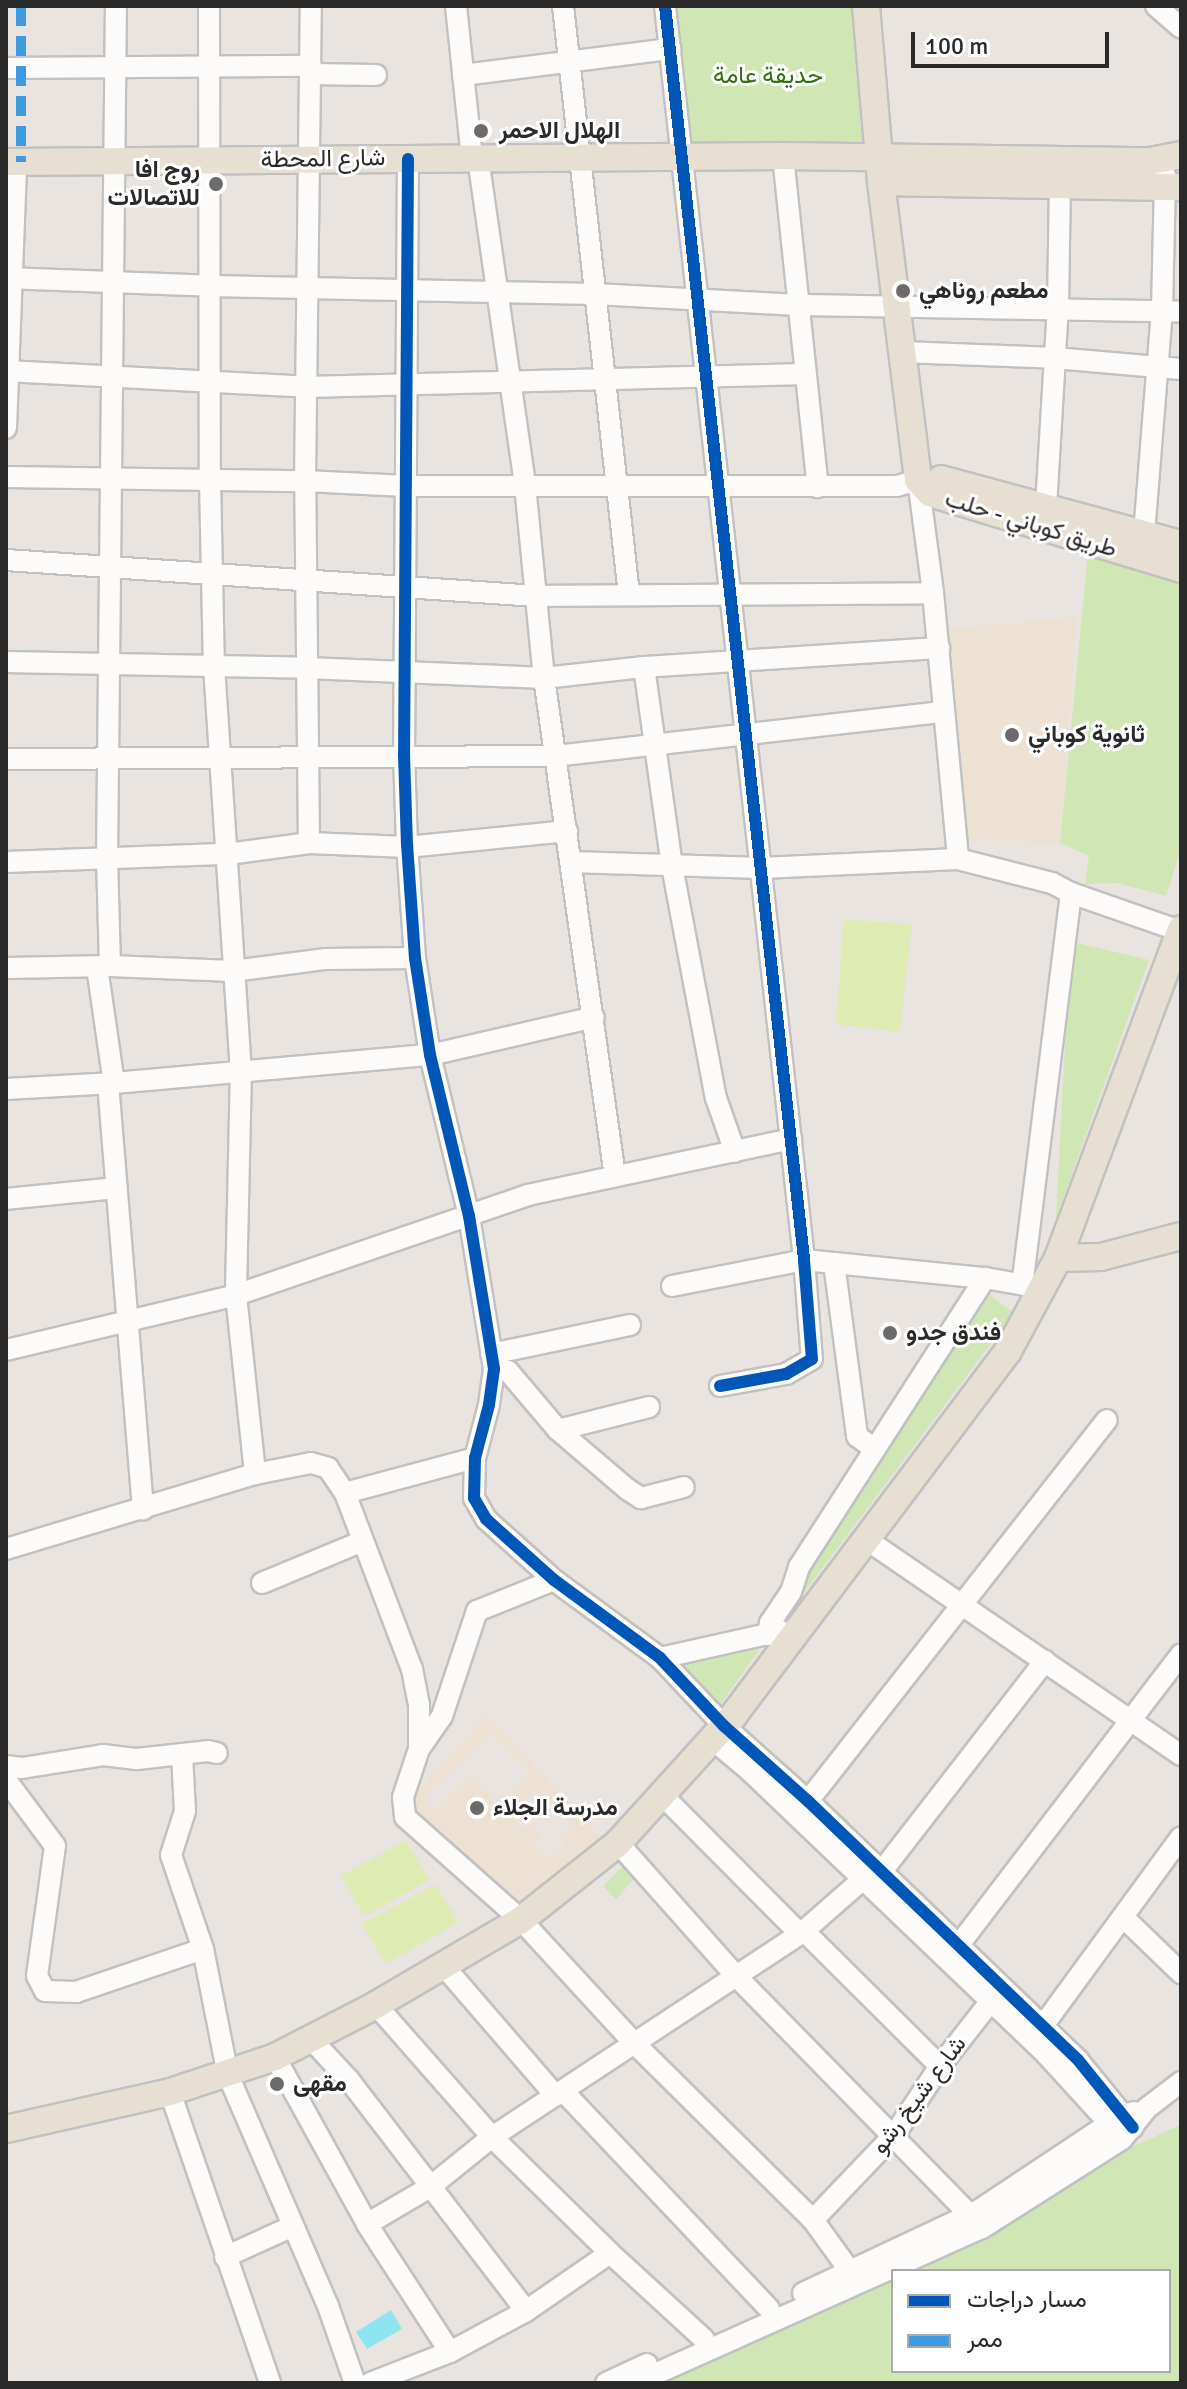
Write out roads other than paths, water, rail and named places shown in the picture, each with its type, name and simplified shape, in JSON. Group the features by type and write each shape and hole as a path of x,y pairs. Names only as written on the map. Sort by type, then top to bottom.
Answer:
{"main road":[{"path":"866,6 881,169 918,480"},
{"name":"شارع المحطة","path":"11,162 783,156 881,169"},
{"path":"881,169 1173,172"},
{"path":"881,169 1060,185 1173,172"},
{"name":"طريق كوباني - حلب","path":"918,480 934,477 1181,544"},
{"name":"طريق كوباني - حلب","path":"918,480 930,493 1181,569"},
{"path":"6,2129 170,2092 275,2057 376,2005 521,1920 618,1843 718,1732 806,1623 1008,1351 1030,1286 1058,1258 1181,930"},
{"path":"1058,1258 1101,1257 1181,1236"}],"street":[{"path":"116,6 104,967 116,1188 143,1510"},
{"path":"209,6 210,480 214,666 241,1070 236,1295 255,1474"},
{"path":"309,843 311,756 305,481 310,288 311,6"},
{"path":"456,6 463,75 525,485 544,678 615,1176"},
{"path":"563,6 629,594"},
{"path":"665,6 791,1139 812,1359 786,1374 720,1386"},
{"path":"1156,6 1181,28"},
{"path":"463,75 569,59 670,49"},
{"path":"6,68 209,67 376,75"},
{"path":"783,156 818,487"},
{"path":"408,159 404,755 407,847 415,958 430,1055 469,1216 492,1362 489,1405 475,1458 474,1498 486,1519 554,1580 660,1658 750,1771 1122,2127"},
{"path":"6,428 11,162"},
{"path":"1144,534 1158,364 1172,311 1173,172"},
{"path":"1046,507 1058,307 1060,185"},
{"path":"10,278 210,286 407,288 497,294 595,294 799,305 1172,311"},
{"path":"902,352 1158,364 1181,369"},
{"path":"8,372 307,387 806,374"},
{"path":"6,477 305,481 406,486 818,487 897,486 918,480 939,648 958,859"},
{"path":"6,560 537,596 933,593"},
{"path":"6,662 307,668 544,678 644,667 939,648"},
{"path":"644,667 672,866 716,1098 735,1152"},
{"path":"6,759 555,756 655,742 746,736 944,712"},
{"path":"6,862 228,854 309,843 407,847 567,831"},
{"path":"571,862 761,868 958,859 1052,883 1071,893 1181,930"},
{"path":"672,1286 804,1260 985,1278 1030,1286 1071,893"},
{"path":"6,968 233,971 326,959 415,958"},
{"path":"6,1089 111,1083 430,1055 594,1017"},
{"path":"6,1350 236,1295 528,1195 791,1139"},
{"path":"6,1199 116,1188"},
{"path":"834,1263 857,1436 873,1448"},
{"path":"768,1635 770,1623 791,1592 799,1567 985,1278"},
{"path":"492,1362 630,1325"},
{"path":"492,1362 508,1371 558,1430 641,1498 684,1487"},
{"path":"558,1430 649,1407"},
{"path":"808,1801 1107,1420"},
{"path":"345,1493 475,1458"},
{"path":"6,1549 255,1474 311,1463 328,1468 345,1493 412,1669 419,1705 419,1749"},
{"path":"867,1540 1181,1755"},
{"path":"262,1583 363,1541"},
{"path":"554,1580 477,1611 442,1716 419,1749 403,1797 405,1817 521,1920 636,2045 813,2220 849,2270"},
{"path":"660,1658 768,1635 806,1623"},
{"path":"958,1946 1133,1721 1181,1654"},
{"path":"882,1871 1045,1661"},
{"path":"718,1732 808,1801 1078,2060 1122,2127"},
{"path":"6,1766 22,1768 103,1755 137,1759 217,1753"},
{"path":"182,1754 185,1811 171,1855 203,1949 228,2075 293,2226 355,2383"},
{"path":"6,1780 55,1846 37,1976 45,1991 76,1992 203,1949"},
{"path":"662,1795 940,2066"},
{"path":"1042,2027 1181,1837"},
{"path":"618,1843 737,1977 895,2134 970,2215"},
{"path":"367,2224 430,2187 492,2137 802,1933 862,1880"},
{"path":"1123,1917 1181,1973"},
{"path":"442,1964 560,2094 769,2309"},
{"name":"شارع شيخ رشو","path":"813,2220 895,2134 940,2066 990,2002"},
{"path":"376,2005 492,2137 610,2253 704,2339"},
{"path":"311,2039 349,2080 526,2311"},
{"path":"275,2057 367,2224 450,2352"},
{"path":"635,2383 982,2228 1181,2082"},
{"path":"170,2092 270,2383"},
{"path":"606,2383 970,2215 1122,2127"},
{"path":"225,2257 293,2226"},
{"path":"370,2383 450,2352 526,2311 610,2253"}],"water":[{"path":"391,2310 402,2329 367,2349 356,2332"}],"place":[{"name":"الهلال الاحمر","path":"481,131"},
{"name":"روج افا للاتصالات","path":"216,184"},
{"name":"مطعم روناهي","path":"903,291"},
{"name":"ثانوية كوباني","path":"1012,735"},
{"name":"فندق جدو","path":"890,1333"},
{"name":"مدرسة الجلاء","path":"477,1808"},
{"name":"مقهى","path":"277,2084"}],"park label":[{"name":"حديقة عامة","path":"768,76"}]}
